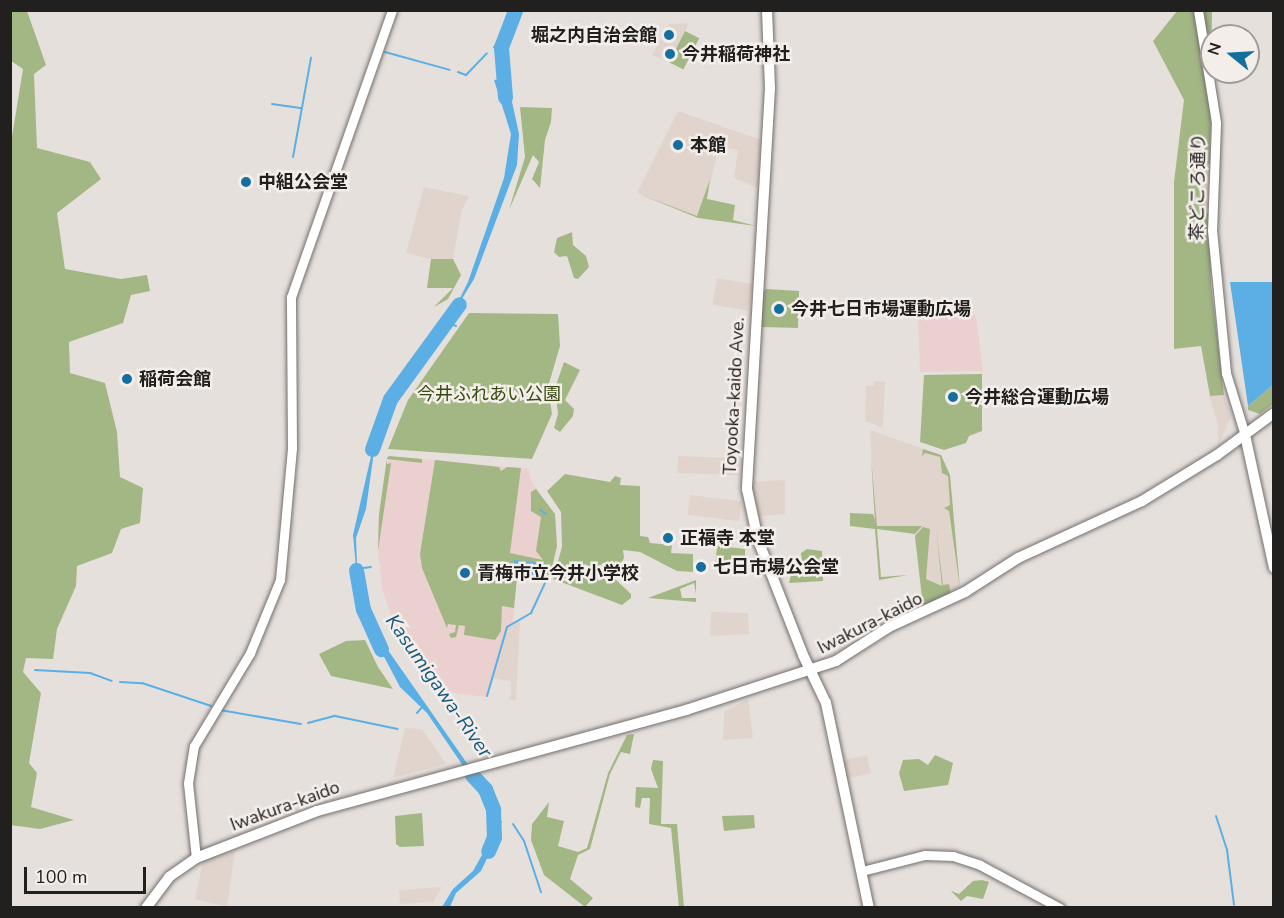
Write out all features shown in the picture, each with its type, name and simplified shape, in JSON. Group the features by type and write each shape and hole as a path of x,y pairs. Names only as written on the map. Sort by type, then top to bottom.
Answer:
{"main road":[{"name":"Toyooka-kaido Ave.","path":"767,10 770,88 746,480 758,540 811,670 824,696 834,732 869,908"},
{"name":"Iwakura-kaido","path":"146,908 169,877 196,858 326,808 478,764 679,712 836,661 889,627 954,598 1018,558 1142,501 1245,435 1274,413"},
{"path":"1245,435 1272,547 1274,568"}],"street":[{"path":"196,858 188,783 194,746 255,644 280,580 292,448 291,297 392,10"},
{"name":"茶どころ通り","path":"1198,10 1216,123 1212,230 1226,373 1245,435"},
{"path":"862,871 925,855 958,856 1060,908"}],"shaded area":[{"path":"689,23 669,62 652,55 669,24"},
{"path":"678,111 761,140 758,188 734,178 738,150 719,147 702,218 637,193"},
{"path":"1194,161 1210,164 1209,213 1206,215"},
{"path":"424,187 469,196 462,210 453,259 430,259 406,253"},
{"path":"717,278 752,284 748,311 712,305"},
{"path":"931,309 951,316 976,316 983,371 920,372 918,320 928,319"},
{"path":"874,381 885,382 883,428 865,421 866,386 874,386"},
{"path":"1224,395 1231,416 1219,444 1217,421 1209,396"},
{"path":"870,430 941,455 950,475 960,588 923,606 914,531 875,529"},
{"name":"青梅市立今井小学校","path":"389,456 529,469 531,481 555,514 557,546 552,568 545,582 517,578 513,623 506,627 487,697 433,691 397,633 383,592 378,554 378,522"},
{"path":"678,456 740,458 739,475 677,473"},
{"path":"785,480 785,514 757,516 751,482"},
{"path":"690,495 742,501 739,521 688,515"},
{"path":"711,612 748,613 749,634 710,636"},
{"path":"520,620 516,701 507,699 511,696 511,681 492,678 507,628"},
{"path":"748,699 753,738 723,740 724,712"},
{"path":"405,728 422,729 446,764 393,778"},
{"path":"867,755 871,774 847,779 844,760"},
{"path":"235,851 227,907 195,899 203,861"},
{"path":"442,887 433,902 400,904 399,890"}],"green space":[{"path":"11,11 27,11 46,65 34,74 37,148 90,162 101,179 57,213 65,269 121,279 147,275 150,291 131,295 123,323 69,342 70,373 105,383 117,432 120,477 143,488 140,523 121,529 112,553 77,566 76,586 57,629 53,659 26,658 23,672 41,693 29,763 37,773 31,807 74,820 40,829 10,825 10,149 23,69 11,61"},
{"path":"1177,11 1212,11 1212,24 1200,24 1200,84 1211,84 1210,164 1195,161 1205,214 1209,213 1211,285 1224,395 1210,396 1201,346 1174,349 1174,182 1184,100 1153,41"},
{"path":"685,31 699,38 683,69 669,62"},
{"path":"520,107 552,108 551,122 545,140 540,188 532,179 539,162 533,155 509,210 525,157"},
{"path":"710,179 707,199 735,205 733,220 756,226 698,218 639,194 697,216"},
{"path":"572,232 573,245 586,256 589,267 578,279 574,278 567,256 559,257 554,252 557,238"},
{"path":"431,259 453,259 461,275 448,299 434,307 453,288 427,288"},
{"name":"今井七日市場運動広場","path":"766,289 799,291 798,328 759,327 762,293"},
{"name":"今井ふれあい公園","path":"469,313 558,314 560,346 548,387 552,414 532,459 388,449 408,400"},
{"path":"564,362 580,370 565,400 574,409 573,416 560,432 554,428 558,414 555,388"},
{"name":"今井総合運動広場","path":"982,374 982,431 969,436 966,443 944,450 920,442 924,375"},
{"path":"1273,385 1273,404 1260,414 1248,410 1248,406"},
{"path":"923,449 941,455 950,475 960,588 949,511 944,508 950,505 948,476 942,473 940,457 925,453 922,456"},
{"path":"389,456 422,459 422,463 387,459 387,464 391,463 378,551 379,514 387,458"},
{"path":"871,457 877,526 922,526 915,534 877,529 881,577 908,575 879,580 875,529 850,526 850,513 873,514 875,521"},
{"path":"435,460 499,467 501,471 507,467 521,468 510,553 543,560 536,551 541,517 531,511 531,492 536,489 555,514 557,546 552,568 545,582 517,578 514,608 502,606 501,631 495,640 464,635 465,626 459,625 456,637 451,638 449,634 455,632 456,625 448,624 447,628 422,568 420,554"},
{"path":"565,474 610,482 615,476 621,478 620,485 640,486 640,536 648,537 650,543 672,545 671,553 693,554 693,572 677,571 640,552 623,550 624,558 614,578 631,594 631,598 622,605 553,579 562,547 561,512 547,491"},
{"path":"923,527 930,529 926,579 942,586 936,528 943,585 949,584 950,593 923,606 915,536"},
{"path":"717,546 745,549 745,568 715,568"},
{"path":"807,549 822,551 823,581 789,583 791,575 803,568 801,553"},
{"path":"696,580 696,594 694,583 680,589 682,598 696,598 696,602 648,598"},
{"path":"365,640 378,667 393,689 331,676 319,654 346,641"},
{"path":"634,734 630,754 621,752 610,774 590,849 578,855 570,879 593,898 585,907 544,875 531,840 532,824 549,802 547,817 564,821 558,846 578,852 587,848 608,773 627,735"},
{"path":"935,755 953,763 948,785 904,791 899,773 903,760 919,759 928,765"},
{"path":"653,760 663,761 661,824 677,824 684,907 679,907 671,828 649,824 650,798 642,798 640,808 635,807 636,787 658,788 651,769"},
{"path":"422,813 424,846 400,847 396,844 395,816"},
{"path":"754,815 755,828 724,831 722,816"},
{"path":"973,881 989,882 983,899 967,896 961,901 951,891 959,894"}],"water":[{"path":"507,78 519,134 517,165 474,279 448,322 468,282 504,178 511,134 494,80"},
{"path":"1230,282 1273,282 1273,385 1248,406"},
{"path":"377,430 366,509 356,538 358,589 353,535"},
{"path":"514,560 545,564 543,578 512,574"},
{"path":"371,632 383,643 485,789 470,776 427,713 400,687"},
{"path":"495,832 494,844 481,871 456,893 450,907 442,907 453,889 473,871"}],"waterway":[{"name":"Kasumigawa-River","path":"505,97 501,47 515,10"},
{"name":"Kasumigawa-River","path":"494,47 502,42"},
{"path":"385,52 450,70"},
{"path":"458,72 466,75 487,53"},
{"path":"293,157 311,58"},
{"path":"272,104 302,108"},
{"name":"Kasumigawa-River","path":"372,449 390,399 459,304"},
{"path":"448,322 456,326"},
{"path":"540,510 546,514"},
{"path":"356,569 371,567"},
{"name":"Kasumigawa-River","path":"356,570 363,609 381,649"},
{"path":"487,696 507,627 531,613 545,583"},
{"path":"35,670 90,673 112,681"},
{"path":"120,682 142,683 211,706"},
{"path":"417,713 423,706"},
{"path":"220,710 301,724"},
{"path":"308,723 335,716 398,729"},
{"name":"Kasumigawa-River","path":"472,775 485,789 493,809 494,837 488,851"},
{"path":"1216,816 1227,850 1234,905"},
{"path":"495,822 501,822"},
{"path":"513,824 524,841 541,892"}],"place":[{"name":"堀之内自治会館","path":"669,35"},
{"name":"今井稲荷神社","path":"670,54"},
{"name":"本館","path":"678,145"},
{"name":"中組公会堂","path":"246,182"},
{"name":"今井七日市場運動広場","path":"779,309"},
{"name":"稲荷会館","path":"127,379"},
{"name":"今井総合運動広場","path":"953,397"},
{"name":"正福寺 本堂","path":"668,538"},
{"name":"七日市場公会堂","path":"701,567"},
{"name":"青梅市立今井小学校","path":"465,573"}]}
